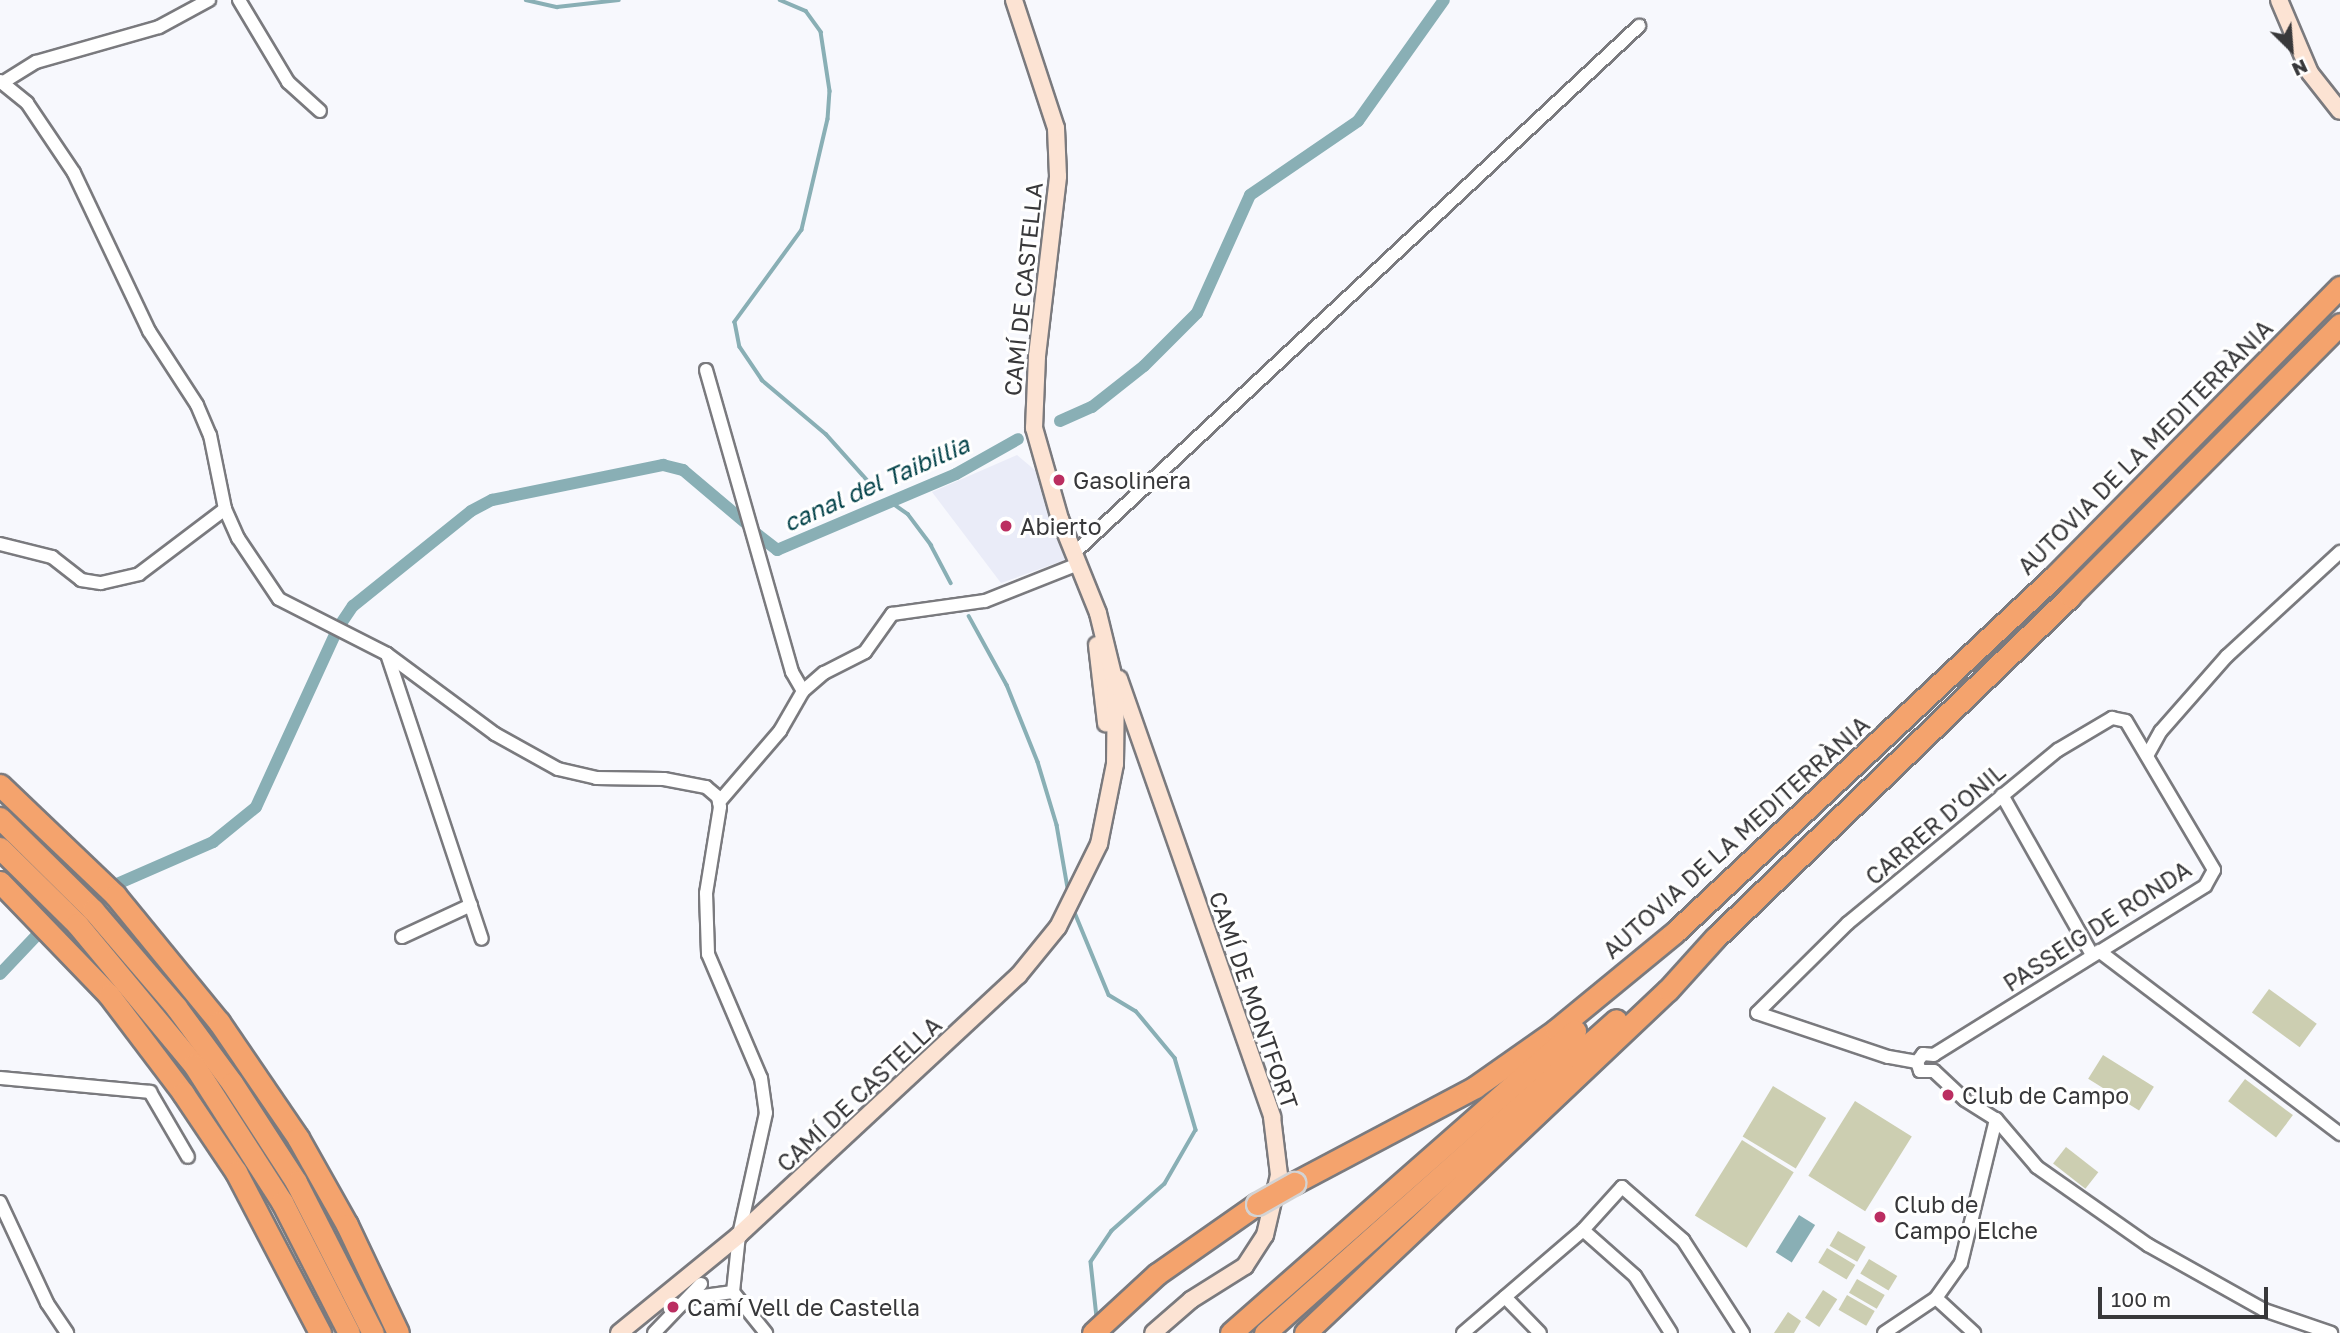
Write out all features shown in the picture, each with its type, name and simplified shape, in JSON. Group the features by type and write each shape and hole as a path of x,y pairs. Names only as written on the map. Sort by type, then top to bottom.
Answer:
{"highway":[{"name":"AUTOVIA DE LA MEDITERRÀNIA","path":"1093,1333 1206,1236 1294,1183 1485,1080 1556,1030 1674,933 2055,576 2340,287"},
{"path":"1306,1333 1668,990 1715,938 2070,596 2340,324"},
{"path":"0,785 115,895 183,975 254,1070 347,1225 398,1333"},
{"path":"0,818 70,885 176,1007 265,1130 373,1333"},
{"path":"0,848 76,924 194,1065 282,1202 349,1333"},
{"path":"0,881 109,995 183,1093 242,1184 320,1333"},
{"path":"1231,1333 1568,1038 1674,933"},
{"path":"1265,1333 1656,985 1715,938"}],"main road":[{"name":"CAMÍ DE CASTELLA","path":"619,1333 739,1235 1018,976 1058,927 1080,885 1104,826 1115,764 1116,732 1106,663 1084,601 1084,581 1034,428 1037,356 1058,176 1056,128 1014,0"},
{"path":"2279,0 2310,73 2340,111"},
{"name":"CAMÍ DE CASTELLA","path":"1092,856 1102,794 1106,663"},
{"name":"CAMÍ DE MONTFORT","path":"1106,663 1140,730 1146,761 1272,1117 1279,1175 1265,1235 1245,1266 1191,1300 1153,1333"},
{"path":"1116,732 1140,730"},
{"path":"1116,732 1146,761"},
{"path":"1102,794 1116,732"},
{"path":"1115,764 1136,758 1146,761"}],"street":[{"path":"209,0 159,27 36,62 1,81 27,103 48,129 74,173 149,331 197,405 209,435 225,509 238,538 279,599 387,654 495,734 558,769 596,778 664,779 706,787 719,802"},
{"path":"239,0 288,82 320,111"},
{"path":"766,1333 733,1292 739,1235 766,1113 761,1078 708,954 706,892 719,802 780,731 803,691 824,673 865,652 892,614 985,601 1076,559 1639,26"},
{"path":"706,370 792,672 803,691"},
{"path":"0,544 52,557 82,580 101,583 139,575 225,509"},
{"path":"2148,754 2161,731 2227,656 2340,552"},
{"path":"387,654 482,939"},
{"name":"CARRER D'ONIL","path":"1917,1062 1888,1057 1757,1013 1848,923 2058,750 2112,718 2126,721 2148,754"},
{"name":"PASSEIG DE RONDA","path":"1917,1062 1923,1054 1934,1055 2205,886 2214,870 2148,754"},
{"path":"2002,795 2096,953 2340,1134"},
{"path":"402,937 471,905"},
{"path":"1934,1055 1934,1071 1965,1100 1996,1119 2037,1167 2148,1245 2263,1310 2331,1333"},
{"path":"1917,1062 1923,1073 1934,1071"},
{"path":"0,1078 150,1092 188,1157"},
{"path":"1884,1333 1936,1298 1961,1263 1996,1119"},
{"path":"1463,1333 1583,1230 1622,1187 1683,1240 1743,1333"},
{"path":"0,1202 47,1303 67,1333"},
{"path":"1583,1230 1635,1276 1671,1333"},
{"path":"654,1333 701,1284"},
{"path":"689,1298 733,1292"},
{"path":"1505,1297 1540,1333"},
{"path":"1936,1298 1974,1333"}],"shaded area":[{"name":"Abierto","path":"1017,455 1036,471 1065,560 1001,583 932,492"}],"green space":[{"path":"2269,989 2317,1024 2300,1047 2252,1012"},
{"path":"2103,1055 2154,1087 2139,1111 2088,1079"},
{"path":"2245,1079 2293,1115 2276,1137 2228,1101"},
{"path":"1773,1086 1826,1118 1796,1169 1743,1137"},
{"path":"1855,1101 1912,1137 1865,1211 1808,1176"},
{"path":"1742,1140 1794,1172 1747,1248 1695,1215"},
{"path":"2066,1147 2098,1172 2085,1189 2053,1164"},
{"path":"1838,1231 1866,1247 1857,1262 1830,1246"},
{"path":"1827,1248 1855,1265 1847,1280 1818,1263"},
{"path":"1869,1259 1897,1276 1889,1291 1860,1274"},
{"path":"1857,1279 1885,1295 1877,1309 1849,1293"},
{"path":"1823,1290 1837,1299 1819,1327 1805,1318"},
{"path":"1847,1295 1875,1311 1866,1326 1838,1310"},
{"path":"1788,1312 1801,1321 1794,1333 1774,1333"}],"water":[{"path":"1799,1215 1815,1225 1792,1262 1776,1252"}],"waterway":[{"path":"526,0 557,7 619,0"},
{"path":"780,0 806,11 821,32 830,91 828,119 802,230 735,322 740,347 762,380 826,434 876,490"},
{"name":"canal del Taibillia","path":"1060,421 1092,407 1144,366 1197,313 1250,195 1358,121 1444,0"},
{"name":"canal del Taibillia","path":"753,531 777,550 956,474 1018,439"},
{"name":"canal del Taibillia","path":"340,625 353,606 471,511 492,500 663,465 683,470 747,524"},
{"path":"895,505 908,514 931,545 951,583"},
{"path":"969,616 1007,685 1038,762 1057,825 1069,894"},
{"name":"canal del Taibillia","path":"117,884 213,842 256,807 334,637"},
{"path":"1073,908 1109,995 1136,1011 1175,1058 1196,1130 1165,1184 1112,1231 1091,1262 1097,1317"},
{"name":"canal del Taibillia","path":"0,974 38,934"}],"place":[{"name":"Gasolinera","path":"1059,480"},
{"name":"Abierto","path":"1006,526"},
{"name":"Club de Campo","path":"1948,1095"},
{"name":"Club de Campo Elche","path":"1880,1217"},
{"name":"Camí Vell de Castella","path":"673,1307"}]}
